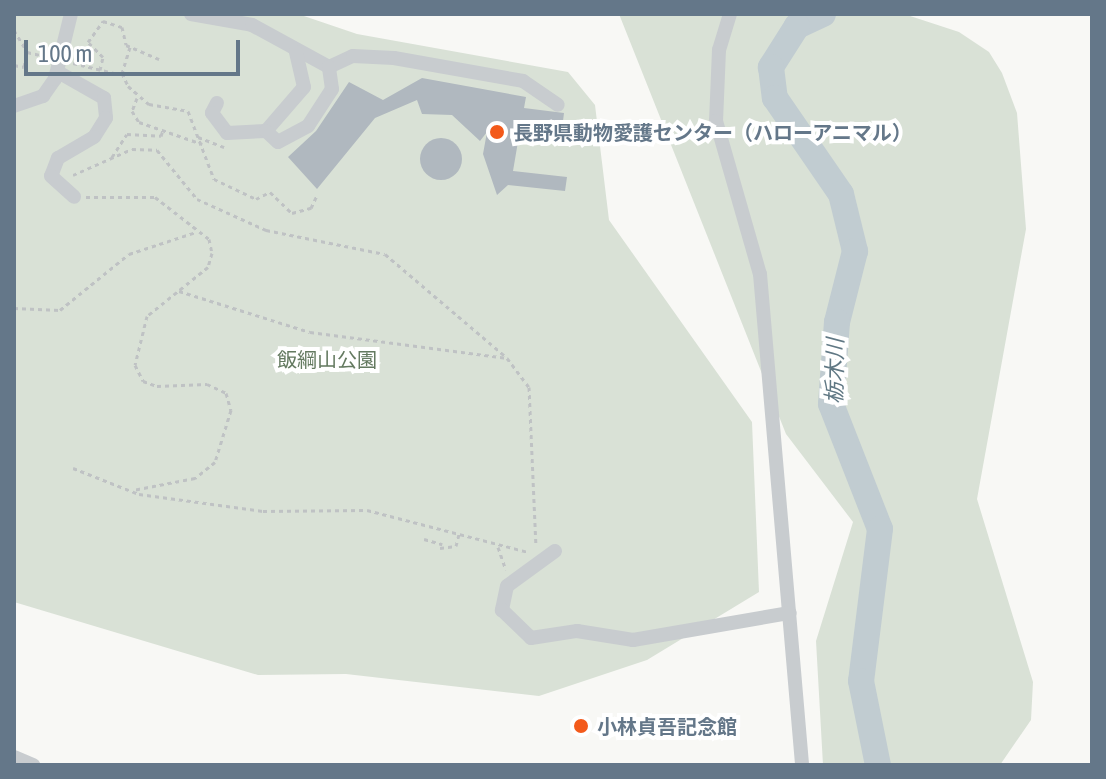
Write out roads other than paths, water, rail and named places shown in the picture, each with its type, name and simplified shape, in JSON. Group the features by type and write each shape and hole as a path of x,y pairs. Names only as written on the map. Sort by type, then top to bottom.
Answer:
{"street":[{"path":"14,106 43,96 59,64 71,14"},
{"path":"191,14 252,25 296,52 329,67 353,56 394,58 523,81 558,105"},
{"path":"730,14 719,50 716,121 760,274 802,765"},
{"path":"266,131 304,87 296,52"},
{"path":"59,64 97,91 106,118 94,137 58,158 51,176 59,190 74,197"},
{"path":"217,103 212,113 227,133 266,131 278,142 308,126 332,89 329,67"},
{"path":"555,551 509,584 502,610 531,638 577,631 633,640 790,613"},
{"path":"14,757 33,765"}],"waterway":[{"name":"栃木川","path":"823,14 797,26 771,67 775,98 841,194 855,251 837,322 831,404 880,529 861,681 878,765"},
{"name":"栃木川","path":"1050,14 1056,14"}],"place":[{"name":"長野県動物愛護センター（ハローアニマル）","path":"497,132"},
{"name":"小林貞吾記念館","path":"581,726"}],"park label":[{"name":"飯綱山公園","path":"327,359"}]}
